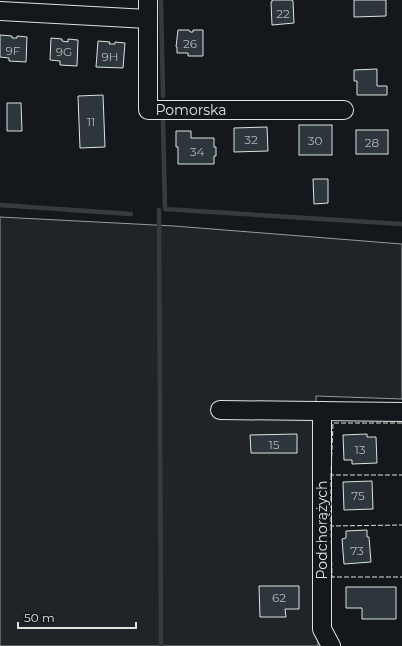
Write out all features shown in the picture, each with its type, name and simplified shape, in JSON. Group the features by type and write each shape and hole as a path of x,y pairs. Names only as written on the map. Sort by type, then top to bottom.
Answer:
{"street":[{"name":"Pomorska","path":"148,0 148,110 344,110"},
{"path":"0,11 148,19"},
{"path":"220,410 402,412"},
{"name":"Podchorążych","path":"322,411 322,629 331,646"}],"shaded area":[{"path":"0,217 174,226 402,244 402,399 316,396 318,646 0,646"}],"building":[{"path":"272,0 293,1 294,23 272,25"},
{"path":"354,0 386,0 386,16 354,17"},
{"path":"178,30 189,30 190,32 193,32 193,30 203,30 203,56 188,56 188,53 177,53 176,47"},
{"path":"0,35 12,36 12,38 17,38 17,36 27,37 26,62 9,61 9,58 0,57"},
{"path":"51,38 62,39 62,41 68,42 68,39 78,40 77,66 60,65 60,61 50,60"},
{"path":"98,41 110,42 109,44 115,44 115,42 125,43 123,68 96,67"},
{"path":"377,69 377,86 387,86 387,95 357,95 357,81 354,81 354,70"},
{"path":"103,95 105,147 80,148 78,96"},
{"path":"7,103 21,103 22,131 7,131"},
{"path":"299,125 332,125 332,155 299,155"},
{"path":"267,127 268,151 234,152 234,128"},
{"path":"356,130 388,130 388,154 356,154"},
{"path":"176,131 191,131 191,138 214,138 216,156 214,156 214,164 178,164"},
{"path":"313,179 328,179 328,203 314,204"},
{"path":"297,434 297,453 251,453 250,435"},
{"path":"367,434 367,437 376,437 377,463 352,464 352,460 344,460 343,435"},
{"path":"372,481 373,509 344,510 343,482"},
{"path":"367,530 371,562 344,564 342,539 346,538 346,531"},
{"path":"259,586 299,586 299,609 285,609 286,617 260,617"},
{"path":"346,587 396,587 396,619 362,619 362,608 346,608"}],"waterway":[{"path":"161,0 163,96"},
{"path":"163,121 165,209 402,224"},
{"path":"0,205 131,214"},
{"path":"159,210 161,646"}],"fence":[{"path":"402,423 333,423 331,475 402,475"},
{"path":"331,475 331,526 402,525"},
{"path":"331,526 332,577 402,577"}]}
